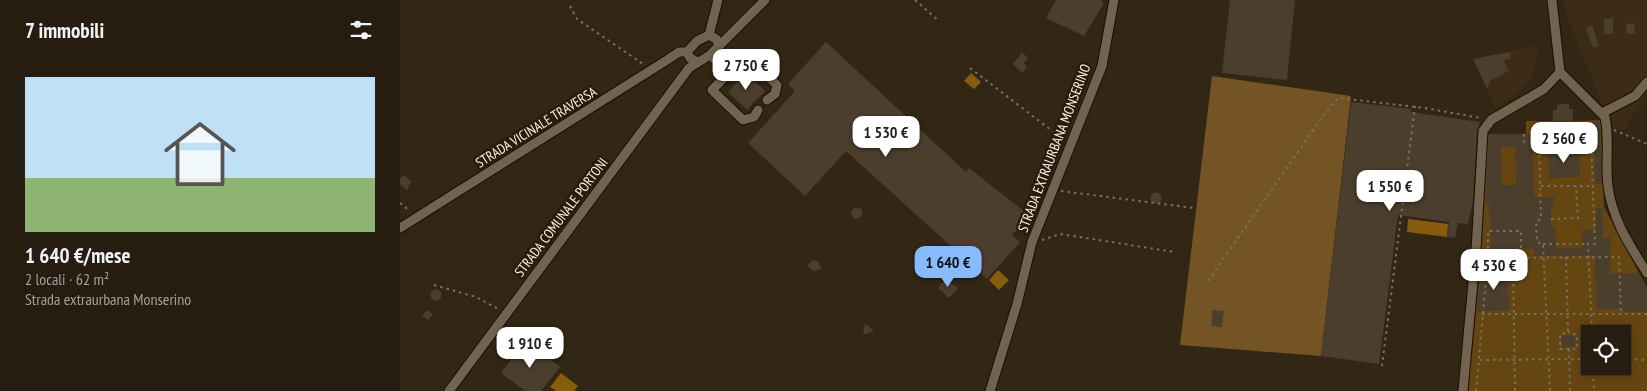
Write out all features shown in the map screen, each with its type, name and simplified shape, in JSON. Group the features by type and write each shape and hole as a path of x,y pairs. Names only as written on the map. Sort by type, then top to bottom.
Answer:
{"street":[{"path":"718,0 709,34 716,39 719,45"},
{"name":"STRADA EXTRAURBANA MONSERINO","path":"990,391 1017,304 1032,242 1073,144 1102,66 1114,0"},
{"path":"1552,0 1560,72 1602,113 1608,128 1608,184 1611,206 1624,234 1647,273"},
{"name":"STRADA COMUNALE PORTONI","path":"448,391 689,68 710,55 762,3"},
{"name":"STRADA VICINALE TRAVERSA","path":"400,228 679,52 687,52 696,42 709,34"},
{"path":"687,52 690,58 697,62"},
{"path":"710,55 729,73"},
{"path":"758,110 754,118 743,120 712,90 746,56 774,79 777,85 774,94 767,100"},
{"path":"1463,391 1476,250 1483,131 1491,120 1544,89 1560,72"},
{"path":"1602,113 1635,96 1647,82"}],"path":[{"path":"915,0 939,22"},
{"path":"570,6 577,19 652,70"},
{"path":"970,68 1062,139 1073,144"},
{"path":"1208,280 1334,101 1344,98 1416,106 1491,120"},
{"path":"1382,366 1416,106"},
{"path":"1608,128 1647,144"},
{"path":"1524,134 1524,142 1526,142"},
{"path":"1532,142 1591,140 1595,244 1543,244 1537,242 1536,222 1542,219 1539,142"},
{"path":"1540,186 1592,186"},
{"path":"1551,219 1578,218 1576,186"},
{"path":"1054,190 1194,208"},
{"path":"400,203 418,217"},
{"path":"1476,391 1488,258 1488,231 1521,231 1521,258"},
{"path":"1032,242 1060,234 1175,252"},
{"path":"1543,244 1550,391"},
{"path":"1588,244 1592,325"},
{"path":"1566,257 1568,332"},
{"path":"1488,258 1619,257 1621,315"},
{"path":"1513,258 1515,391"},
{"path":"434,284 476,296 506,313"},
{"path":"1482,314 1647,314"},
{"path":"1568,332 1577,335 1577,349 1560,349 1560,335 1568,332"},
{"path":"1568,349 1570,391"},
{"path":"1480,360 1581,359"},
{"path":"1631,359 1647,360"},
{"path":"1593,375 1594,391"}],"shaded area":[{"path":"1564,0 1647,0 1647,93 1624,130 1611,126 1566,14"},
{"path":"1539,45 1533,77 1518,93 1496,108 1473,59"},
{"path":"971,73 981,82 974,89 964,81"},
{"path":"1212,76 1351,96 1321,356 1180,345"},
{"path":"1569,104 1569,109 1573,109 1573,121 1601,120 1604,207 1647,288 1647,391 1468,391 1480,269 1482,203 1488,134 1526,134 1526,121 1553,121 1553,110 1557,110 1557,105"},
{"path":"1408,219 1448,224 1447,237 1407,232"},
{"path":"998,270 1009,280 999,290 989,280"},
{"path":"561,373 578,386 574,391 556,391 550,387"}],"building":[{"path":"1056,0 1100,0 1104,3 1084,36 1046,18"},
{"path":"1230,0 1295,0 1287,80 1222,73"},
{"path":"1613,18 1613,34 1604,34 1604,19"},
{"path":"1634,23 1635,34 1627,34 1626,24"},
{"path":"1592,25 1599,46 1593,48 1586,28"},
{"path":"826,42 966,172 969,168 1030,216 1012,235 1020,242 987,279 846,151 805,196 748,143 795,91 788,84"},
{"path":"1022,52 1028,58 1024,63 1027,67 1022,73 1013,64"},
{"path":"1510,52 1511,59 1503,60 1509,71 1491,80 1487,89 1473,59"},
{"path":"745,73 765,91 747,110 728,92"},
{"path":"1351,102 1411,109 1411,112 1480,122 1477,131 1473,202 1468,224 1458,223 1455,238 1447,237 1449,222 1398,215 1379,364 1321,356"},
{"path":"1569,104 1569,109 1573,109 1573,132 1554,133 1553,110 1557,110 1557,105"},
{"path":"1594,120 1599,120 1600,126 1602,184 1595,184"},
{"path":"1489,134 1532,134 1534,197 1554,197 1554,206 1551,206 1551,227 1555,227 1556,248 1582,248 1582,230 1596,230 1596,208 1603,208 1603,238 1611,238 1610,274 1639,273 1647,288 1647,312 1624,312 1624,309 1596,309 1595,255 1534,256 1534,249 1518,249 1518,255 1491,255 1489,203 1485,203","holes":["1501,147 1515,147 1516,185 1502,185"]},
{"path":"1579,150 1580,177 1549,178 1548,151"},
{"path":"403,175 411,181 407,190 400,184 400,179"},
{"path":"1154,193 1158,193 1161,198 1160,202 1154,203 1151,200 1151,196"},
{"path":"857,207 863,213 857,219 851,213"},
{"path":"813,260 818,262 822,269 814,271 809,268 808,265"},
{"path":"1481,269 1508,270 1509,310 1477,312"},
{"path":"945,279 958,288 949,298 938,288"},
{"path":"434,290 438,290 441,295 440,299 434,300 431,297 431,293"},
{"path":"427,310 433,314 428,320 422,316"},
{"path":"1213,310 1224,311 1222,327 1211,326"},
{"path":"865,323 874,331 863,335"},
{"path":"1562,336 1575,336 1575,347 1562,347"},
{"path":"526,341 560,367 541,391 525,391 501,373"}]}
